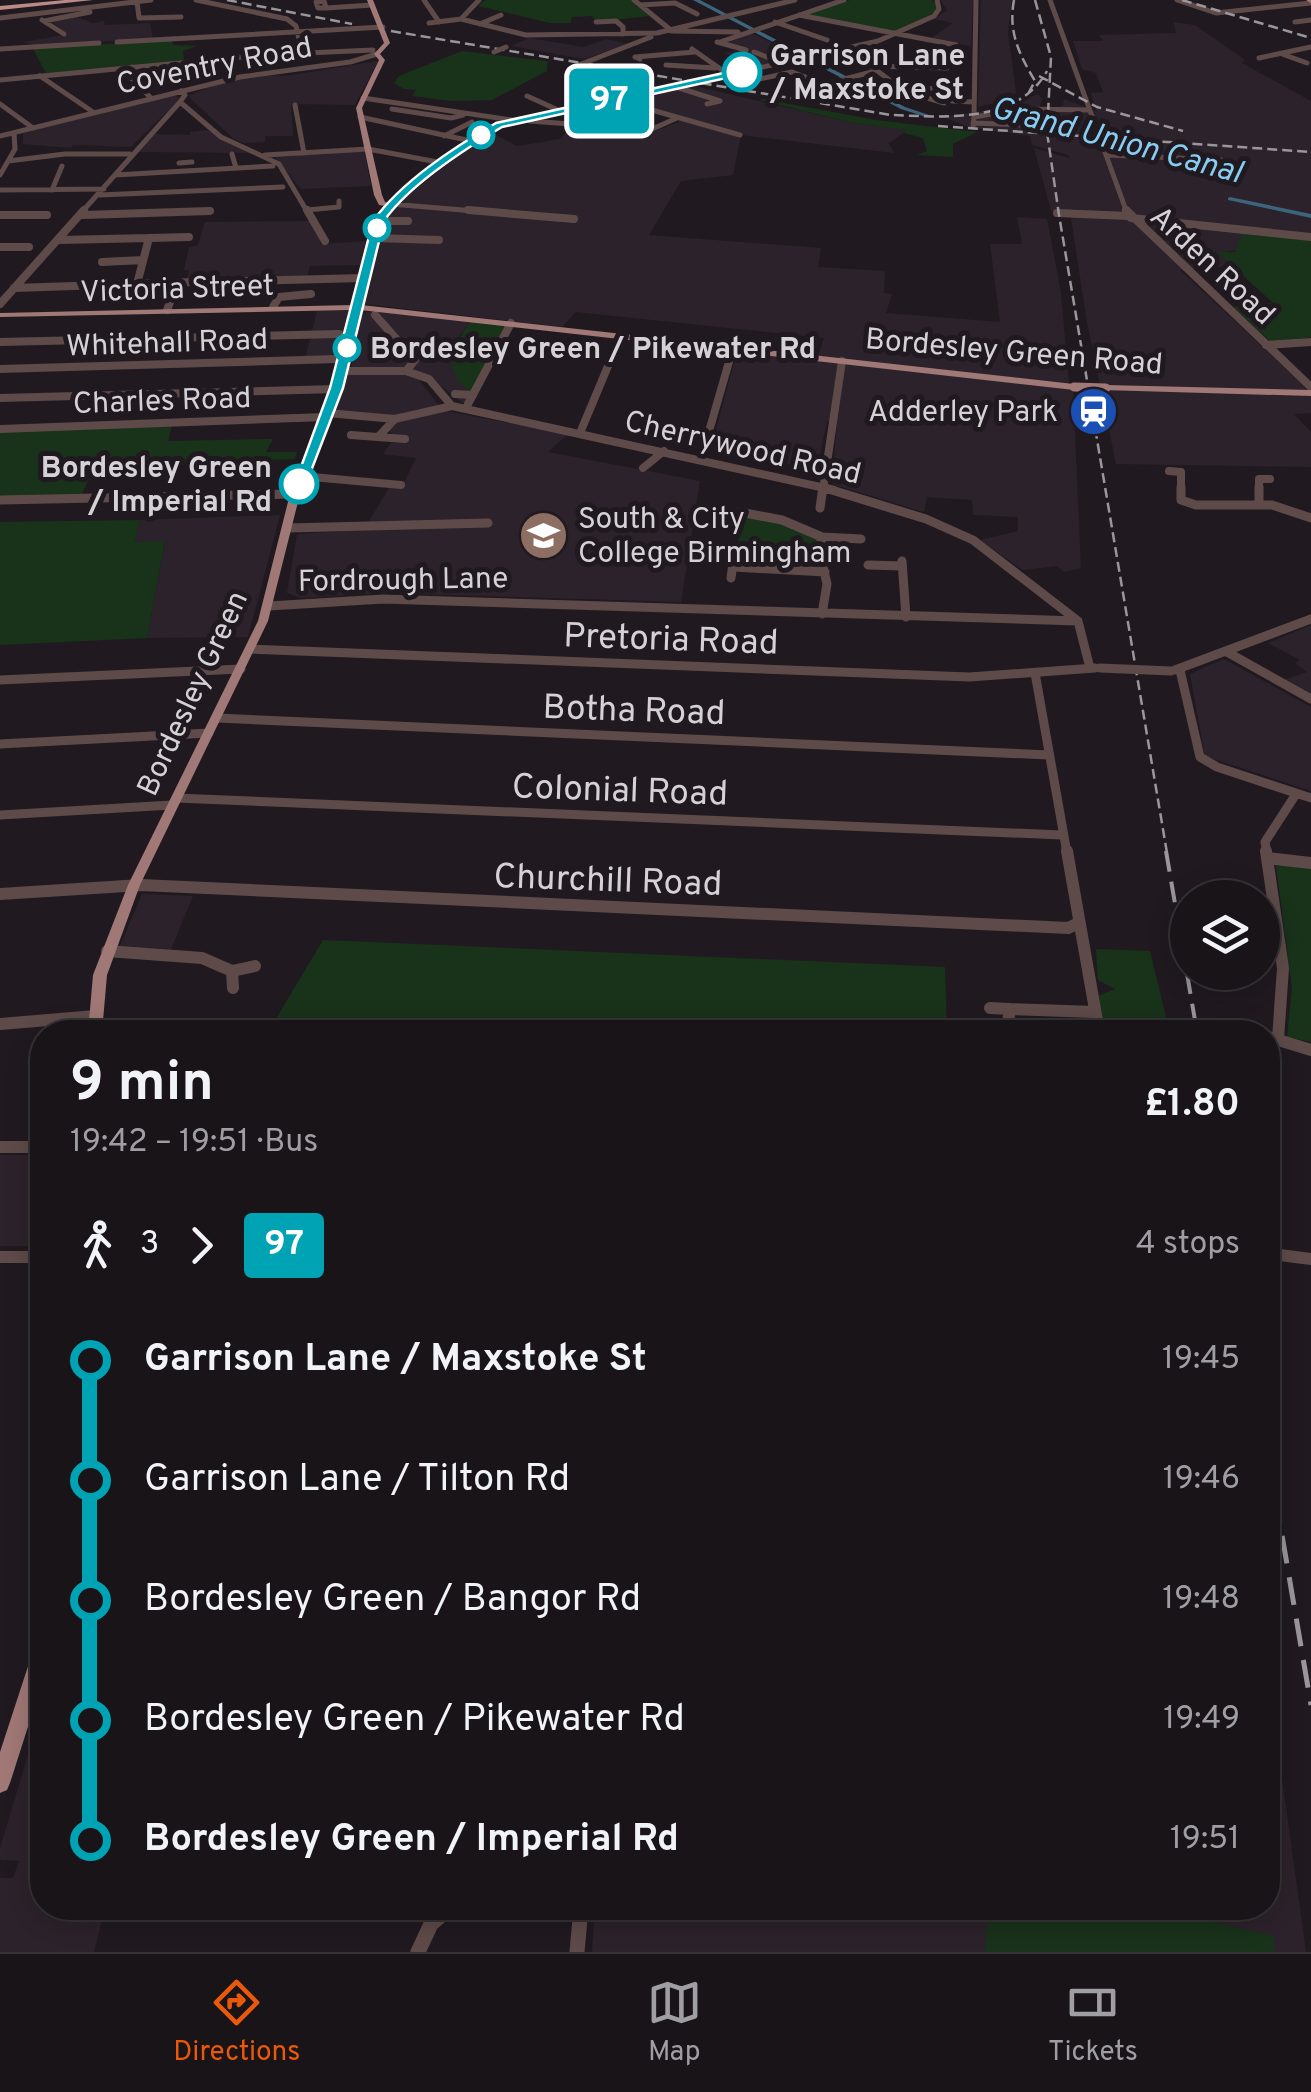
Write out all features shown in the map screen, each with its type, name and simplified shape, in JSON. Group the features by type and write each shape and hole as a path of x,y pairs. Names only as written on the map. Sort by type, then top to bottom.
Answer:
{"highway":[{"path":"0,7 37,0"},
{"path":"0,7 83,0"}],"main road":[{"path":"372,3 383,27 386,46 375,52"},
{"path":"375,52 382,56 382,62 362,98 360,118 378,195 382,203 391,204"},
{"name":"Bordesley Green","path":"96,1020 107,951 134,885 268,606 295,494 342,371 378,221 391,204"},
{"name":"Victoria Street","path":"0,315 356,307"},
{"name":"Bordesley Green Road","path":"356,307 1074,387 1311,390"},
{"path":"0,1783 5,1754 30,1686"}],"street":[{"path":"44,22 151,0"},
{"path":"196,0 222,9 239,8 287,19 298,32 304,55"},
{"path":"424,0 439,22"},
{"path":"461,19 479,0"},
{"path":"429,23 461,19 530,35 659,33 793,0"},
{"path":"713,47 746,31 844,0"},
{"path":"533,119 558,110 617,102 896,34 934,16 939,9 936,0"},
{"path":"975,118 976,0"},
{"path":"1050,0 1129,216"},
{"path":"1177,0 1216,12 1310,1"},
{"path":"0,18 106,2 135,2"},
{"path":"135,2 138,18 181,16"},
{"path":"326,8 372,3"},
{"path":"637,3 675,3 696,13 706,12"},
{"path":"637,3 672,31 746,31"},
{"path":"30,12 64,34"},
{"path":"799,15 945,47"},
{"path":"462,31 501,16 512,17"},
{"path":"1294,22 1311,20"},
{"path":"596,22 616,21 623,27 623,34"},
{"path":"550,22 550,34"},
{"path":"775,22 827,40"},
{"path":"792,28 805,24"},
{"path":"241,25 243,35"},
{"path":"192,27 192,38"},
{"path":"117,42 383,27"},
{"path":"497,38 511,32"},
{"path":"696,32 703,38"},
{"path":"584,78 570,72 659,33"},
{"path":"494,52 530,35"},
{"path":"682,40 703,38 782,63"},
{"path":"0,49 99,43"},
{"path":"688,46 729,75"},
{"path":"847,48 903,89 930,102"},
{"path":"1260,58 1309,49"},
{"path":"340,51 341,55 351,54"},
{"path":"0,80 250,52 375,52"},
{"name":"Coventry Road","path":"0,136 240,76 350,62 375,52"},
{"path":"640,59 636,57 696,52"},
{"path":"264,54 265,64 277,63"},
{"path":"1282,54 1306,63"},
{"path":"304,55 322,59"},
{"path":"850,62 846,60 860,58"},
{"path":"885,58 894,63 947,68"},
{"path":"870,66 906,59"},
{"path":"666,65 715,68"},
{"path":"132,68 130,77 151,98"},
{"path":"755,80 792,70 823,84"},
{"path":"848,99 798,92 876,71"},
{"path":"40,76 93,112"},
{"path":"618,79 650,92"},
{"path":"912,80 974,102"},
{"path":"903,89 932,81"},
{"path":"573,87 740,135"},
{"path":"676,88 720,101"},
{"path":"362,98 516,120 665,90"},
{"path":"0,304 180,102 185,95 181,91"},
{"path":"918,104 951,95"},
{"path":"527,96 558,110"},
{"path":"707,104 728,99"},
{"path":"180,102 222,137 267,163 280,164 325,241"},
{"path":"0,104 33,128"},
{"path":"296,104 304,153"},
{"path":"386,109 463,115"},
{"path":"975,118 1020,110 1090,110"},
{"path":"404,126 434,115"},
{"path":"360,118 472,141"},
{"path":"533,119 650,130 677,118"},
{"path":"975,118 1025,125"},
{"path":"391,204 472,141 516,120"},
{"path":"444,136 472,122"},
{"path":"0,175 16,146 14,133"},
{"path":"179,164 236,168 304,153 368,149 443,163"},
{"path":"5,163 65,154 130,154"},
{"path":"232,154 236,168"},
{"path":"1108,154 1221,160"},
{"path":"114,175 192,162"},
{"path":"52,190 62,166"},
{"path":"0,190 102,192 283,187"},
{"path":"307,210 339,207 339,200"},
{"path":"391,204 574,219"},
{"path":"82,215 210,211"},
{"path":"1057,213 1129,216 1311,237"},
{"path":"0,215 43,214"},
{"name":"Arden Road","path":"1129,216 1311,390"},
{"path":"378,221 408,221"},
{"path":"59,240 188,236"},
{"path":"137,284 149,238"},
{"path":"374,238 439,240"},
{"path":"0,248 29,247"},
{"path":"102,262 143,260"},
{"path":"14,288 364,278"},
{"path":"167,310 176,283"},
{"path":"273,308 275,300 285,294 310,294"},
{"path":"342,371 406,371 415,360 376,315"},
{"path":"455,394 471,399 511,323"},
{"path":"0,342 339,334"},
{"path":"297,361 302,335"},
{"path":"580,433 621,335"},
{"path":"1266,345 1311,342"},
{"path":"702,460 733,348"},
{"name":"Whitehall Road","path":"0,370 336,360"},
{"path":"820,508 842,361"},
{"name":"Cherrywood Road","path":"406,371 430,379 452,406 664,451 902,509 951,529 994,556 1078,621"},
{"path":"0,398 336,388"},
{"name":"Charles Road","path":"0,429 326,415 395,418 452,406"},
{"path":"378,437 395,418"},
{"path":"351,435 405,439"},
{"path":"643,468 664,451"},
{"path":"1169,471 1181,472 1181,500 1196,505 1259,504 1311,518"},
{"path":"301,476 401,485"},
{"path":"1259,504 1259,479 1270,479"},
{"path":"0,500 295,494"},
{"path":"738,512 782,520 822,537 861,539"},
{"path":"288,528 488,523"},
{"path":"822,537 822,614"},
{"path":"868,565 902,563 906,617"},
{"path":"732,567 825,572"},
{"name":"Fordrough Lane","path":"268,606 402,600 1078,621"},
{"path":"1311,618 1176,670 1200,756 1217,766 1311,798"},
{"path":"1078,621 1095,668"},
{"name":"Pretoria Road","path":"250,649 969,677 1095,668 1176,670"},
{"path":"1227,652 1311,699"},
{"path":"0,680 241,668"},
{"path":"1036,673 1096,1020"},
{"name":"Botha Road","path":"217,718 1048,755"},
{"path":"0,744 208,734"},
{"path":"1276,1020 1283,968 1265,842 1296,794"},
{"name":"Colonial Road","path":"0,814 174,801 1062,835"},
{"path":"1268,858 1311,863"},
{"name":"Churchill Road","path":"0,894 134,885 1068,928 1078,923"},
{"path":"107,951 202,958 232,970 255,966"},
{"path":"232,970 232,988"},
{"path":"990,1008 1009,1016 1094,1012"},
{"path":"48,1020 96,1016"},
{"path":"0,1024 30,1022"},
{"path":"1280,1040 1311,1050"},
{"path":"0,1147 30,1147"},
{"path":"1280,1255 1311,1259"},
{"path":"0,1257 30,1257"},
{"path":"418,1952 435,1920"},
{"path":"577,1952 580,1920"}],"shaded area":[{"path":"940,0 973,0 971,46 930,39 953,23 934,19 947,10"},
{"path":"981,0 1012,0 1008,32 1016,93 1010,99 978,107"},
{"path":"77,17 93,23 104,21 105,25 150,23 153,39 34,45 24,42 68,34 52,22"},
{"path":"1173,22 1195,25 1245,60 1242,63 1311,101 1311,239 1218,253 1232,266 1180,270 1311,392 1311,413 1294,414 1311,432 1311,467 1116,464 1087,322 1070,212 1051,211 1034,148 1069,155 1032,145 1030,136 968,127 943,117 1016,106 1037,94 1042,98 1039,111 1063,106 1064,99 1096,111 1091,93 1103,92 1096,73 1082,69 1073,41 1103,41 1099,35 1176,33"},
{"path":"749,32 797,58 757,67 725,53 742,49 725,42"},
{"path":"529,38 584,47 606,39 628,44 584,59 511,46"},
{"path":"378,61 355,105 291,104 293,136 265,136 265,142 243,143 234,139 188,96 219,83 261,75 286,76"},
{"path":"690,85 853,123 908,130 889,143 894,153 741,135 733,175 681,181 649,235 821,248 818,267 885,271 884,293 892,294 886,313 1000,322 990,244 1022,244 1017,217 1047,219 1061,293 1069,383 817,358 824,338 576,312 562,327 365,304 385,214 472,144 490,132 517,146 560,139 571,127 658,130 679,122 678,118 629,103"},
{"path":"173,94 179,98 175,104 131,147 23,144 23,132"},
{"path":"207,130 255,153 137,152 155,134 190,135"},
{"path":"364,151 371,186 301,189 274,156"},
{"path":"311,221 321,244 369,241 363,265 310,266 307,278 187,281 189,270 184,270 189,247 198,245 205,222"},
{"path":"317,311 351,311 341,358 305,359"},
{"path":"363,313 471,321 452,346 454,372 472,393 464,404 427,375 417,377 439,406 394,417 334,412 351,367 360,318"},
{"path":"737,352 1073,389 1081,568 1064,572 1057,566 1023,570 980,540 1018,531 1018,517 973,515 972,500 927,497 924,512 832,484 837,422 827,421 817,470 711,448"},
{"name":"South & City College Birmingham","path":"445,411 568,434 548,452 700,481 681,602 383,593 301,598 287,593 297,534 395,528 395,521 369,521 389,488 401,489 416,458 383,454 391,443 404,442 389,431 397,423"},
{"path":"280,515 248,637 147,638 165,542 135,542 140,520"},
{"path":"1311,625 1311,695 1284,680 1307,672 1295,663 1300,660 1268,643"},
{"path":"1224,659 1311,707 1311,791 1205,756 1190,674"},
{"path":"142,894 193,896 171,949 120,946"},
{"path":"0,1155 30,1155 30,1246 0,1246"},
{"path":"30,1748 30,1920 102,1920 94,1952 0,1952 0,1878 13,1878 19,1861 0,1860 0,1848"},
{"path":"1280,1764 1306,1952 592,1952 594,1920 1280,1920"}],"green space":[{"path":"486,0 631,0 649,16 596,22 592,16 572,17 571,23 550,23 478,6"},
{"path":"850,0 932,0 936,5 935,12 896,32 806,15"},
{"path":"171,40 173,45 197,46 183,51 184,60 47,75 33,49"},
{"path":"462,51 547,61 547,71 492,100 451,101 412,96 416,90 394,83 399,76"},
{"path":"759,100 876,120 977,132 953,144 953,157 917,155 927,151 923,138 904,133 906,130 853,123"},
{"path":"1243,231 1311,239 1311,337 1272,343 1233,307 1273,303 1217,252 1235,252"},
{"path":"471,321 506,324 472,393 456,376 452,358"},
{"path":"172,426 168,441 273,439 266,452 297,452 295,459 95,466 81,496 0,496 0,432"},
{"path":"741,517 772,520 813,537 817,540 820,568 736,564"},
{"path":"140,520 135,542 165,541 147,638 0,645 0,522"},
{"path":"1276,866 1311,868 1311,1042 1287,1037 1292,988"},
{"path":"323,940 945,967 947,1020 275,1020"},
{"path":"1096,949 1150,951 1167,1020 1101,1020 1098,996 1115,989 1098,980"},
{"path":"988,1920 1199,1920 1274,1936 1274,1952 985,1952"}],"waterway":[{"name":"Grand Union Canal","path":"696,0 903,108 926,115"},
{"name":"Grand Union Canal","path":"1230,199 1311,216"}],"railway":[{"path":"227,0 352,24"},
{"path":"1014,0 1012,22 1016,42 1035,81 1029,92"},
{"path":"1035,0 1051,57 1050,82"},
{"path":"1182,0 1311,38"},
{"path":"391,31 891,115 978,114 1018,101 1029,92"},
{"path":"1042,78 1047,71"},
{"path":"1029,92 1042,78"},
{"path":"1042,78 1050,82"},
{"path":"1047,134 1050,82"},
{"path":"1050,82 1097,107 1183,131"},
{"path":"1027,96 1029,92"},
{"path":"938,126 1047,134"},
{"path":"1047,134 1311,152"},
{"path":"1047,134 1167,853"},
{"path":"1166,851 1195,1020"},
{"path":"1280,1523 1311,1705"}],"bus line":[{"name":"97","path":"299,484 330,408 378,221 390,205 472,141 499,125 742,72"}],"place":[{"name":"Garrison Lane / Maxstoke St","path":"742,72"},
{"name":"Bordesley Green / Pikewater Rd","path":"347,348"},
{"name":"Adderley Park","path":"1093,411"},
{"name":"Bordesley Green / Imperial Rd","path":"299,484"},
{"name":"South & City College Birmingham","path":"543,535"}]}
